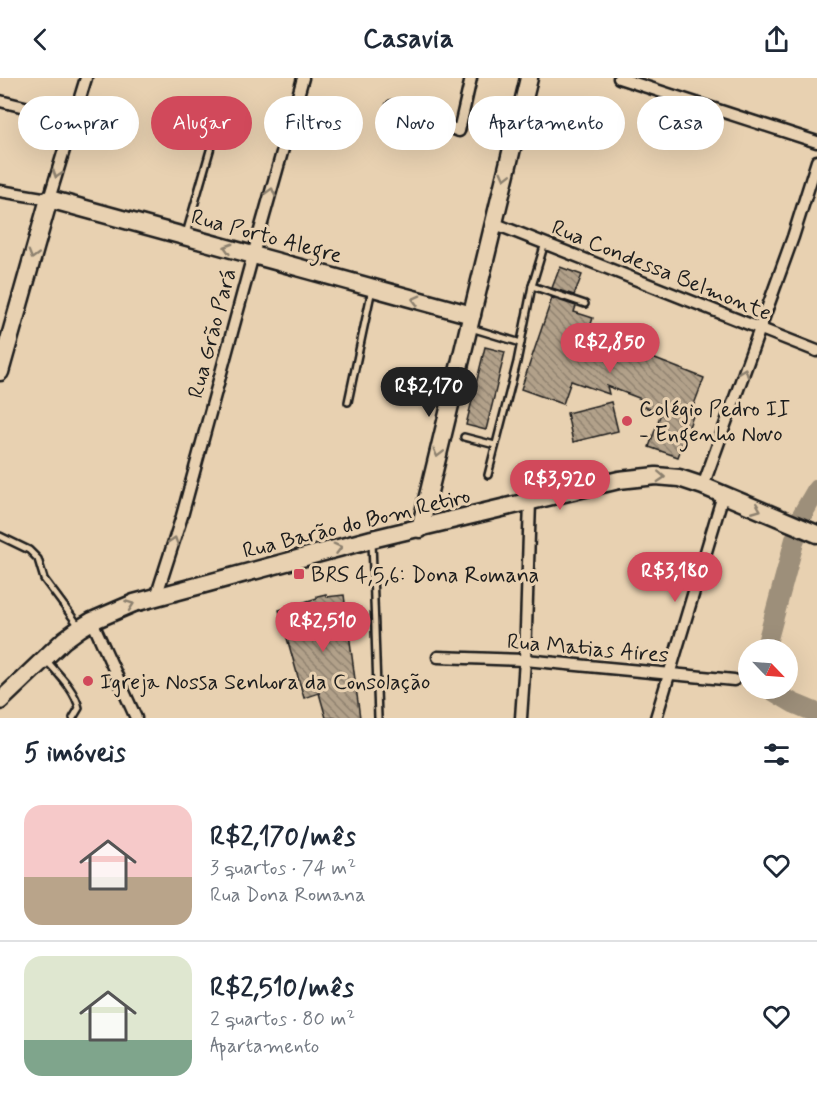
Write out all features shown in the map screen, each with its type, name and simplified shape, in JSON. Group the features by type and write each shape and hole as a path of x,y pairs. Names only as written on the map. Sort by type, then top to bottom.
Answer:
{"street":[{"path":"80,96 85,78"},
{"name":"Rua Grão Pará","path":"156,597 182,516 303,78"},
{"path":"456,130 459,131 471,78"},
{"path":"420,529 530,78"},
{"path":"619,78 817,142"},
{"path":"0,101 18,105"},
{"path":"0,372 64,150"},
{"path":"703,486 793,237 817,161"},
{"path":"0,191 49,199"},
{"name":"Rua Porto Alegre","path":"49,199 372,288 471,321"},
{"name":"Rua Condessa Belmonte","path":"494,223 817,351"},
{"name":"Rua Barão do Bom Retiro","path":"0,701 86,624 134,603 372,539 619,480 656,476 679,478 817,534"},
{"path":"656,718 723,495"},
{"path":"521,718 530,501"},
{"path":"86,624 136,718"},
{"name":"Rua Matias Aires","path":"438,657 525,660 734,680"}],"lane":[{"path":"185,236 210,150"},
{"path":"488,475 521,343 532,286 545,243"},
{"path":"532,286 585,304"},
{"path":"348,402 372,288"},
{"path":"471,321 521,343"},
{"path":"464,437 495,445"},
{"path":"0,536 29,550 38,559 44,579 77,621 86,624"},
{"path":"372,539 378,718"},
{"path":"45,659 77,700 79,708 73,718"}],"building":[{"path":"560,267 582,275 574,295 552,288"},
{"path":"552,298 576,306 574,312 593,318 588,333 704,378 678,457 649,447 661,413 642,406 644,400 607,386 609,394 571,381 563,404 521,389"},
{"path":"485,347 505,352 486,430 466,425"},
{"path":"611,402 618,431 573,442 567,413"},
{"path":"560,460 572,463 569,481 563,483 555,480"},
{"path":"326,594 326,597 344,595 360,718 326,718 319,693 304,698 279,610"}],"waterway":[{"path":"802,515 817,489"},
{"path":"768,639 795,539"},
{"path":"786,699 817,713"}],"place":[{"name":"Colégio Pedro II - Engenho Novo","path":"627,421"},
{"name":"BRS 4,5,6: Dona Romana","path":"299,574"},
{"name":"Igreja Nossa Senhora da Consolação","path":"88,681"}]}
